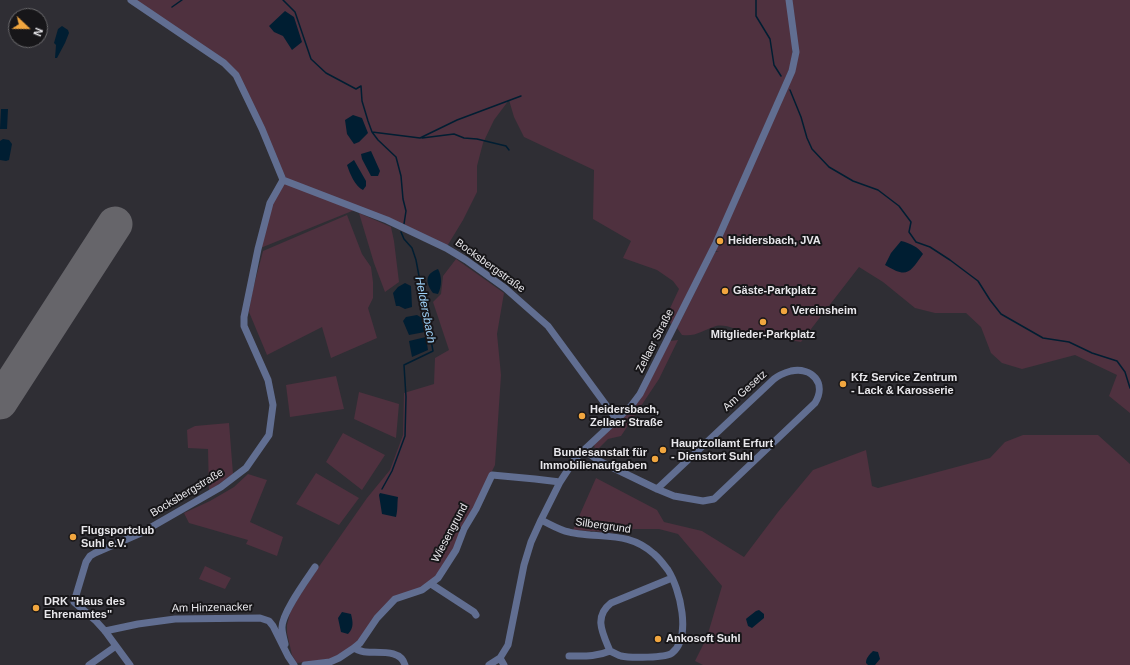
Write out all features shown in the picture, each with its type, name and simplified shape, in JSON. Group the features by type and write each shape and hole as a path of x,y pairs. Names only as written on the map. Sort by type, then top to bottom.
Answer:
{"street":[{"path":"131,0 224,63 236,75 262,129 283,180"},
{"name":"Zellaer Straße","path":"500,658 508,645 524,565 531,542 560,482 575,459 631,406 640,394 716,244 794,65 796,52 789,0"},
{"name":"Bocksbergstraße","path":"130,665 96,620 74,602 86,562 90,556 95,553 142,533 221,488 246,468 269,435 273,405 268,380 244,326 244,317 258,249 270,203 283,180 387,220 446,248 466,260 504,288 548,326 617,420"},
{"name":"Am Gesetz","path":"585,449 588,454 599,461 657,489 674,496 703,501 714,499 815,403 819,397 820,388 816,379 806,372 798,371 782,374 774,379 657,489"},
{"name":"Wiesengrund","path":"305,665 339,658 360,643 377,618 395,599 422,590 438,578 456,550 464,529 476,509 492,475 535,478 560,482"},
{"name":"Silbergrund","path":"541,520 569,532 620,537 639,543 655,554 668,571 672,578 682,610 683,618 681,638 675,650 667,656 621,656 610,652 600,655 569,656"},
{"path":"288,656 281,627 290,604 315,567"},
{"path":"610,652 601,628 601,616 604,609 611,603 672,578"},
{"path":"431,584 474,612 476,615"},
{"name":"Am Hinzenacker","path":"105,631 138,624 175,619 260,618 269,621 273,626 294,665"},
{"path":"89,665 116,646"},
{"path":"354,648 365,652 393,653 401,657 405,665"},
{"path":"489,665 500,658 504,665"}],"shaded area":[{"path":"131,0 787,0 793,43 791,65 711,248 673,325 665,319 679,289 673,281 657,270 623,258 631,241 593,219 594,170 524,137 514,117 509,100 494,120 483,143 477,166 477,192 463,220 446,248 357,209 258,249 270,203 283,180 236,75"},
{"path":"791,0 1130,0 1130,413 1109,396 1117,375 1075,355 1022,369 1002,363 991,353 981,327 966,313 935,313 915,308 883,282 859,267 801,342 749,331 746,335 724,326 716,326 691,335 682,335 677,328 715,252 719,252 713,250 794,65"},
{"path":"359,213 391,227 399,282 385,292 374,263"},
{"path":"347,215 362,254 371,267 373,298 368,308 377,338 331,358 322,327 267,355 249,312 252,293 263,251"},
{"path":"456,259 504,293 497,334 501,375 495,465 454,549 436,577 421,589 394,597 349,650 329,659 297,663 292,655 287,633 290,613 318,568 367,498 390,470 403,435 404,393 434,384 435,358 449,350 433,302 441,294 443,276"},
{"path":"678,340 659,379 621,436 608,439 595,452 594,443 621,419 670,341"},
{"path":"336,376 344,409 290,417 286,385"},
{"path":"359,392 399,404 396,438 354,419"},
{"path":"229,423 233,474 209,491 208,449 188,448 187,430 195,426"},
{"path":"343,433 385,455 362,490 326,462"},
{"path":"1023,435 1098,435 1130,464 1130,665 703,665 695,661 707,637 722,586 678,534 659,529 634,529 625,533 573,530 596,478 657,510 664,522 702,531 744,557 778,512 813,470 866,450 872,486 878,488 990,458 1005,442"},
{"path":"316,473 359,498 339,525 296,504"},
{"path":"248,474 267,480 250,522 283,537 277,556 246,544 248,540 189,523 184,513 210,501 234,487"},
{"path":"205,566 231,578 225,589 199,579"}],"water":[{"path":"285,11 294,17 302,42 292,50 283,36 274,32 269,26"},
{"path":"62,26 68,30 69,33 57,58 55,58 56,45 54,43 58,29"},
{"path":"1,109 8,109 7,129 0,129"},
{"path":"353,115 362,118 368,133 359,142 354,144 347,134 345,120"},
{"path":"3,139 9,140 12,144 9,160 6,161 0,160 0,141"},
{"path":"371,151 380,171 378,176 371,176 362,159 361,154"},
{"path":"354,160 366,181 366,186 363,190 355,183 347,165"},
{"path":"901,241 914,246 923,254 911,270 903,273 885,265 891,253"},
{"path":"438,269 441,281 438,294 433,293 428,279 431,273"},
{"path":"405,283 411,286 412,307 405,309 396,306 393,293 398,287"},
{"path":"417,315 422,318 425,332 409,335 403,321 406,317"},
{"path":"426,337 428,350 412,357 409,341"},
{"path":"380,493 398,497 396,517 382,514"},
{"path":"759,610 764,614 764,618 752,628 748,626 746,619"},
{"path":"342,612 351,614 352,625 348,634 341,632 338,618"},
{"path":"873,651 878,652 880,659 875,665 868,665 866,663 867,660"}],"waterway":[{"path":"172,7 182,0"},
{"name":"Heldersbach","path":"283,0 295,12 311,59 326,73 356,89 361,86 362,101 372,132 378,140 396,157 401,176 403,199 406,211 404,224"},
{"path":"756,0 756,16 770,39 774,65 781,76"},
{"path":"790,90 812,149 829,167 853,181 878,190 899,206 911,222 909,232 916,242 930,247 978,281 1001,314 1043,338 1069,342 1092,353 1117,361 1125,372 1130,388"},
{"path":"372,132 420,138 457,120 521,96"},
{"path":"422,138 454,134 464,138 477,139 506,146 509,150"},
{"name":"Heldersbach","path":"382,489 392,471 405,436 406,397 404,365 433,351 416,260 412,248 404,239 401,232"}],"runway":[{"path":"0,402 115,224"}],"place":[{"name":"Heidersbach, JVA","path":"720,241"},
{"name":"Gäste-Parkplatz","path":"725,291"},
{"name":"Vereinsheim","path":"784,311"},
{"name":"Mitglieder-Parkplatz","path":"763,322"},
{"name":"Kfz Service Zentrum - Lack & Karosserie","path":"843,384"},
{"name":"Heidersbach, Zellaer Straße","path":"582,416"},
{"name":"Hauptzollamt Erfurt - Dienstort Suhl","path":"663,450"},
{"name":"Bundesanstalt für Immobilienaufgaben","path":"655,459"},
{"name":"Flugsportclub Suhl e.V.","path":"73,537"},
{"name":"DRK \"Haus des Ehrenamtes\"","path":"36,608"},
{"name":"Ankosoft Suhl","path":"658,639"}]}
